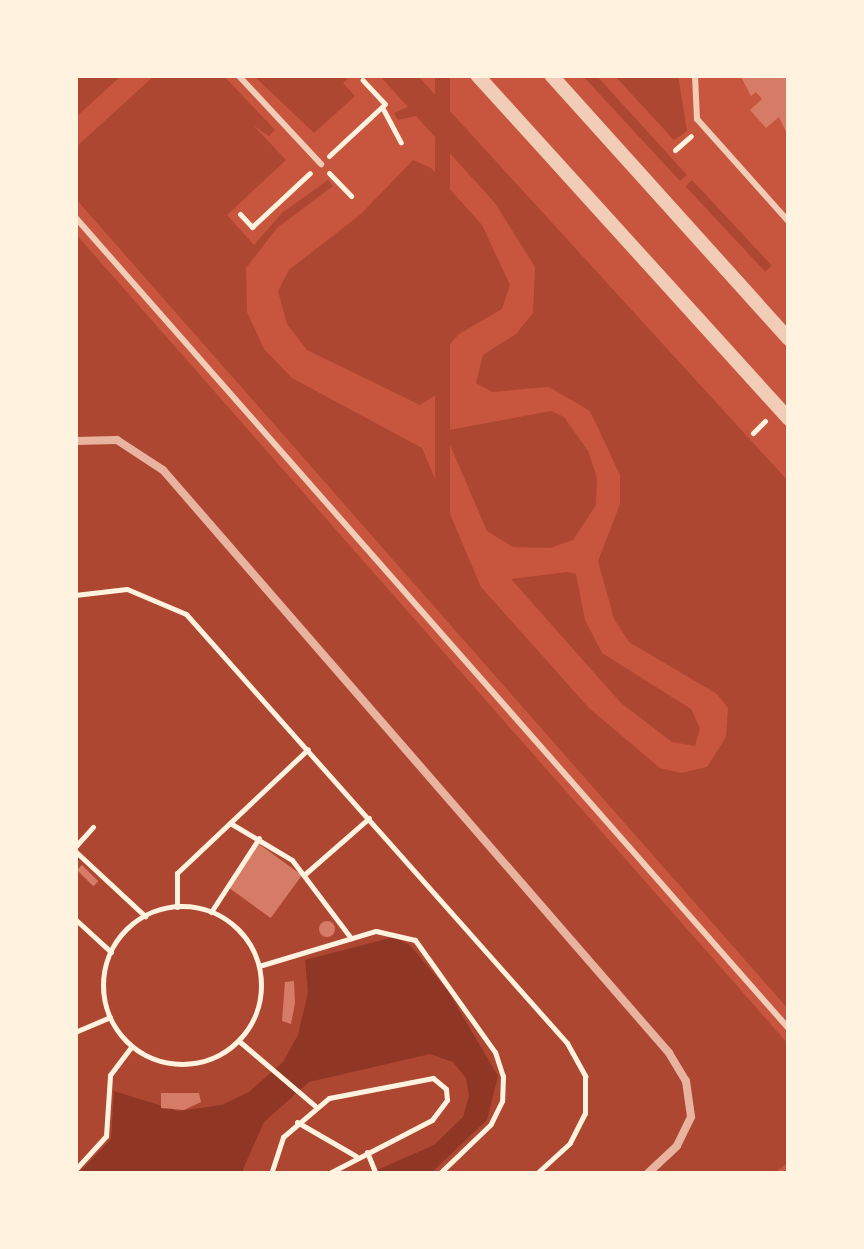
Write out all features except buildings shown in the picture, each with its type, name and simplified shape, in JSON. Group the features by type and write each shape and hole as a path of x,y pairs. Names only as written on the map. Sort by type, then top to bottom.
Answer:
{"street":[{"path":"477,75 789,419"},
{"path":"551,75 789,340"}],"lane":[{"path":"238,75 320,164"},
{"path":"695,75 694,103 702,126 789,222"},
{"path":"75,216 789,1029"}],"path":[{"path":"382,107 401,142"},
{"path":"675,150 702,126"},
{"path":"320,164 351,196"},
{"path":"752,433 765,421"},
{"path":"75,595 127,589 176,606 369,818 580,1064 588,1101 581,1125 536,1174"},
{"path":"177,907 177,873 308,749"},
{"path":"305,874 369,818"},
{"path":"230,823 259,838 305,874 351,938"},
{"path":"93,828 75,849 145,916"},
{"path":"212,912 259,838"},
{"path":"177,907 212,912 245,936 259,966 261,999 239,1041 194,1063 161,1061 132,1046 110,1017 103,988 111,952 145,916 177,907"},
{"path":"75,919 111,952"},
{"path":"259,966 388,931 414,940 500,1063 499,1111 438,1174"},
{"path":"75,1032 110,1017"},
{"path":"239,1041 315,1106"},
{"path":"75,1170 106,1136 110,1075 132,1046"},
{"path":"272,1174 277,1146 315,1106 392,1083 440,1081 447,1100 432,1120 356,1156 328,1174"},
{"path":"297,1122 356,1156"},
{"path":"366,1152 375,1172"}],"shaded area":[{"path":"75,75 122,75 75,118"},
{"path":"155,75 223,75 275,130 269,136 253,125 286,160 227,215 254,245 282,213 328,180 333,186 277,228 246,268 247,312 264,349 292,378 422,448 481,587 589,708 660,768 681,773 707,767 726,737 728,708 717,694 629,642 614,619 598,561 620,504 620,475 590,411 549,387 492,392 476,383 483,355 516,334 533,313 535,267 495,203 416,116 398,120 394,113 408,107 379,75 417,75 789,482 789,1010 75,198 75,148"},
{"path":"253,75 352,75 343,83 355,96 314,133"},
{"path":"435,75 450,75 450,544 435,544"},
{"path":"582,75 596,75 687,175 680,181"},
{"path":"614,75 678,75 687,131 674,140"},
{"path":"413,160 431,168 482,225 510,285 502,309 459,334 443,352 437,394 420,405 307,350 287,324 278,291 289,270 361,214"},
{"path":"692,180 772,266 765,272 685,186"},
{"path":"75,233 789,1045 789,1161 774,1174 75,1174"},
{"path":"551,411 564,417 588,451 597,478 596,505 573,540 550,548 513,547 487,531 444,431"},
{"path":"576,574 585,620 602,653 691,709 700,728 695,746 672,742 621,703 511,579"},
{"path":"394,937 410,945 448,991 498,1076 487,1120 430,1174 368,1174 434,1145 463,1117 469,1096 466,1078 453,1062 430,1054 309,1082 264,1122 241,1174 78,1174 111,1139 114,1091 178,1111 222,1105 249,1092 283,1062 298,1035 308,992 305,960"}],"railway":[{"path":"75,441 117,440 163,470 669,1053 686,1081 691,1117 677,1146 647,1174"}]}
